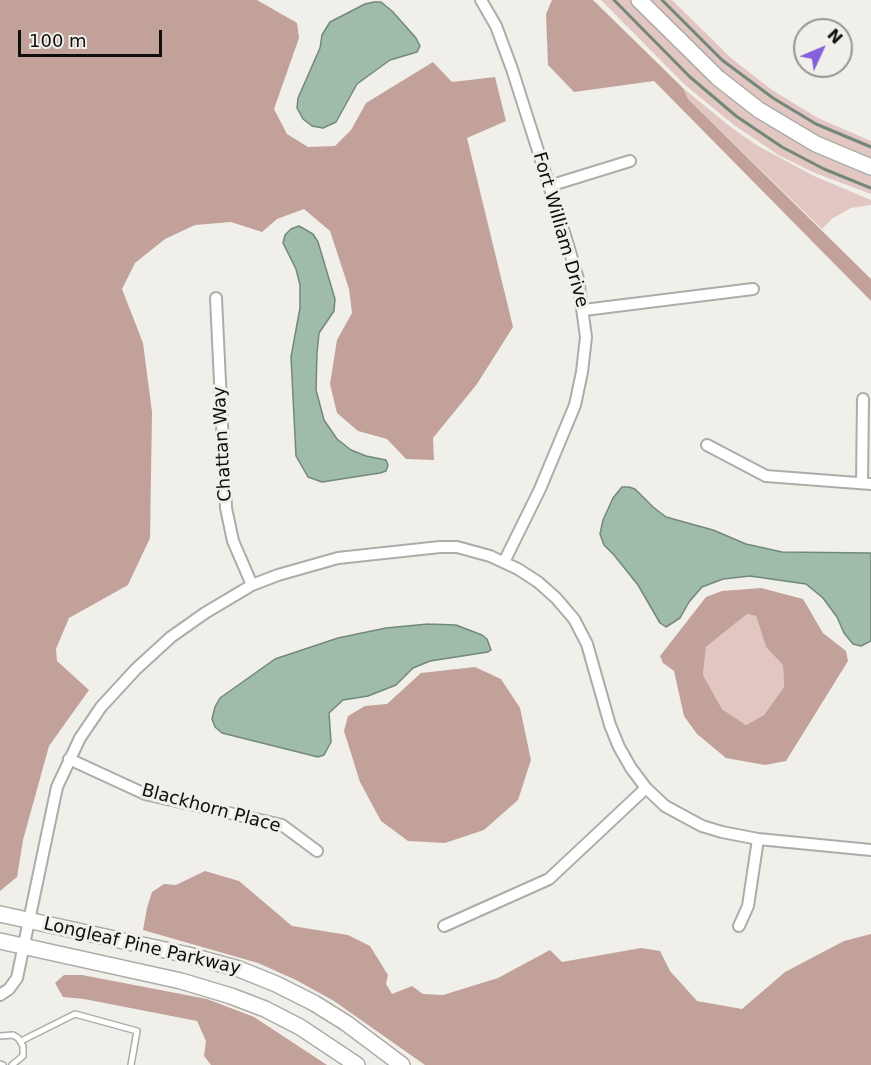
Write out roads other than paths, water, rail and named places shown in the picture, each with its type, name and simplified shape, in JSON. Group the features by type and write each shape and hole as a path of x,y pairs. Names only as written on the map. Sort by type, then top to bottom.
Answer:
{"main road":[{"path":"639,0 718,78 759,110 785,128 816,144 871,167"},
{"name":"Longleaf Pine Parkway","path":"0,914 188,955 239,969 314,1003 346,1023 402,1065"},
{"name":"Longleaf Pine Parkway","path":"0,941 182,981 231,996 265,1009 300,1027 357,1065"}],"street":[{"name":"Fort William Drive","path":"481,0 496,26 512,69 578,279 586,337 575,405 540,489 504,562"},
{"path":"549,186 630,161"},
{"path":"584,310 753,289"},
{"name":"Chattan Way","path":"216,298 226,508 233,541 252,585"},
{"path":"707,446 766,476 866,483 863,399"},
{"path":"0,995 9,989 17,978 57,787 80,738 101,707 136,669 171,637 188,625 252,585 287,572 338,558 457,547 504,562 538,582 574,619 588,644 610,725 619,747 646,788 665,806 702,826 758,839 871,850"},
{"name":"Blackhorn Place","path":"69,759 145,794 282,825 316,851"},
{"path":"444,926 549,879 646,788"},
{"path":"739,926 748,906 758,839"}],"lane":[{"path":"21,1041 75,1014 137,1031 131,1065"},
{"path":"1,1034 14,1035 23,1046 22,1056 12,1065"}],"waterway":[{"path":"614,0 690,77 736,116 782,147 824,169 871,188"},
{"path":"662,0 722,60 773,98 816,124 871,147"}]}
